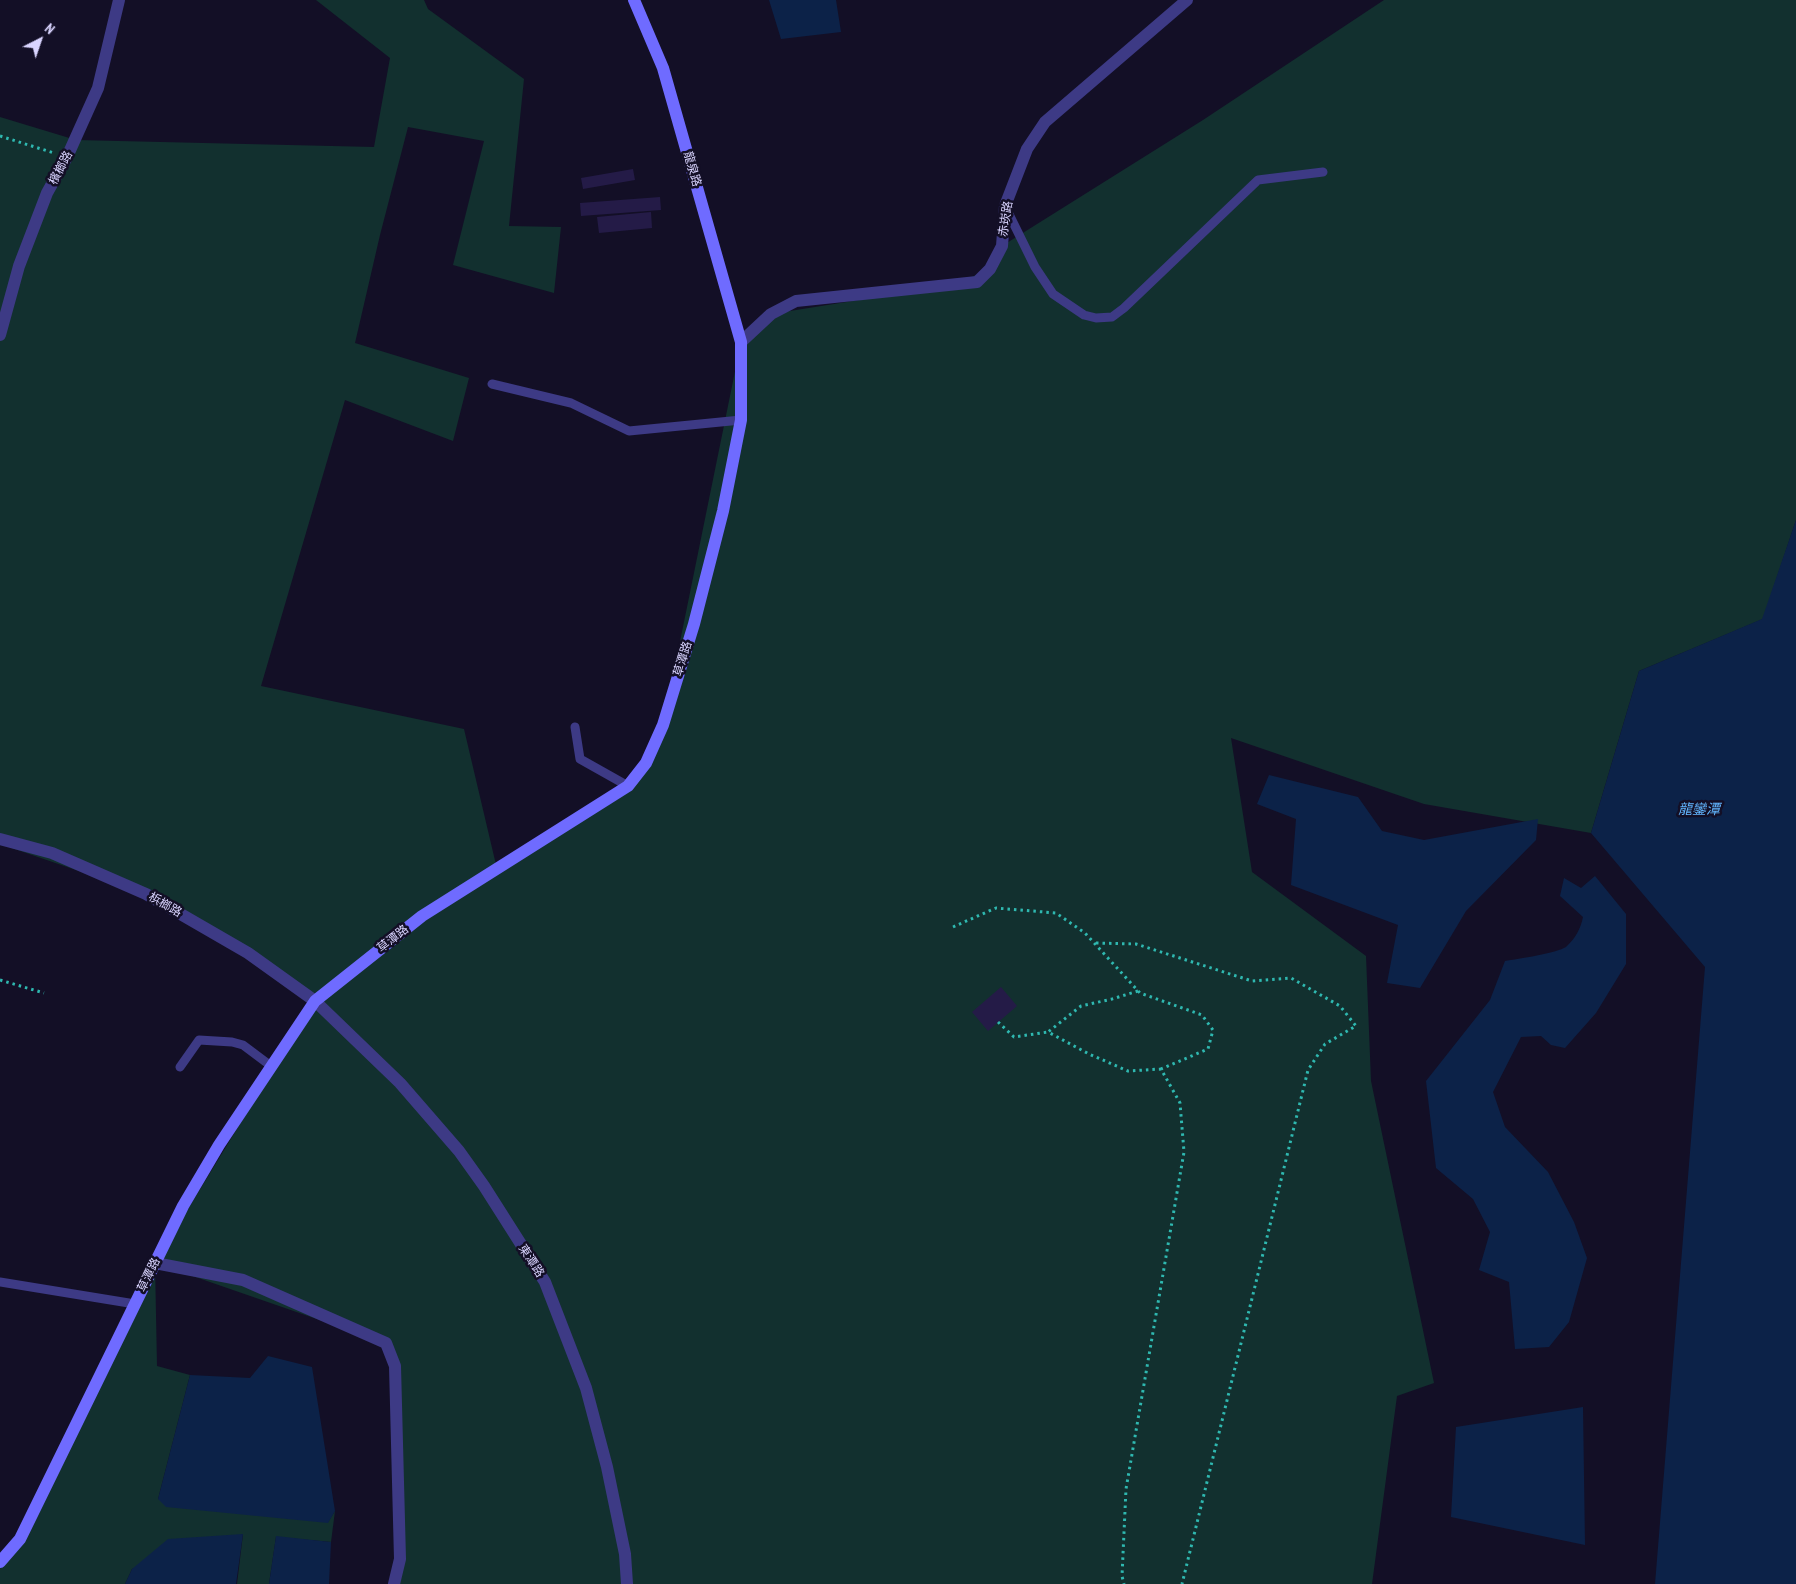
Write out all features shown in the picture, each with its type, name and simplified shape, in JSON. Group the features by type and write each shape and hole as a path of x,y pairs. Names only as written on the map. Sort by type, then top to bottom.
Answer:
{"street":[{"name":"檳榔路","path":"0,335 18,266 47,193 67,157 98,88 119,0"},
{"name":"龍泉路","path":"634,0 664,68 741,342"},
{"name":"赤崁路","path":"741,342 771,314 796,301 977,282 990,269 1002,246 1005,206 1027,149 1045,122 1187,0"},
{"name":"草潭路","path":"0,1562 20,1539 183,1206 219,1145 315,1001 422,916 628,786 646,763 666,716 694,624 721,520 741,420 741,342"},
{"name":"梹榔路","path":"0,840 52,853 146,894 248,953 315,1001"},
{"name":"東潭路","path":"315,1001 400,1084 459,1151 484,1186 545,1282 586,1388 607,1467 625,1554 627,1584"},
{"path":"155,1263 243,1280 386,1343 395,1366 400,1559 394,1584"}],"lane":[{"path":"1005,206 1035,267 1053,294 1084,315 1096,318 1112,317 1124,308 1258,180 1323,172"},
{"path":"492,384 571,403 629,431 741,420"},
{"path":"575,727 580,758 628,786"},
{"path":"180,1067 199,1040 232,1042 243,1045 272,1066"},
{"path":"0,1282 135,1304"}],"path":[{"path":"0,136 67,157"},
{"path":"953,927 996,908 1056,913 1085,933 1138,991 1202,1015 1213,1030 1208,1049 1161,1069 1128,1070 1089,1054 1048,1032"},
{"path":"1095,943 1136,944 1252,981 1291,978 1340,1006 1356,1026 1325,1044 1308,1070 1182,1584"},
{"path":"0,980 44,993"},
{"path":"998,1022 1014,1037 1048,1032 1081,1006 1138,991"},
{"path":"1124,1584 1122,1576 1126,1489 1184,1152 1180,1103 1161,1069"}],"green space":[{"path":"316,0 424,0 428,9 524,79 509,226 561,227 554,293 453,265 484,141 408,127 355,343 469,378 453,441 345,400 261,686 464,729 497,869 628,786 663,725 741,342 771,314 953,285 990,269 1002,246 1203,120 1384,0 1796,0 1796,520 1763,619 1639,671 1591,833 1424,804 1231,738 1252,872 1366,956 1371,1081 1434,1383 1397,1396 1372,1584 393,1584 400,1559 399,1418 386,1343 155,1263 315,1001 146,894 0,844 0,117 76,140 374,147 390,58"},
{"path":"155,1263 157,1366 190,1375 158,1499 328,1522 335,1511 331,1542 276,1537 269,1584 237,1584 243,1534 132,1569 125,1584 0,1584 0,1562 20,1539"}],"water":[{"path":"769,0 836,0 841,32 781,39"},
{"name":"龍鑾潭","path":"1796,520 1796,1584 1655,1584 1705,967 1591,833 1639,671 1762,619"},
{"path":"1269,775 1358,797 1382,831 1424,840 1538,819 1536,840 1466,911 1420,988 1387,983 1398,925 1291,885 1296,819 1257,804"},
{"path":"1595,876 1626,914 1626,964 1596,1013 1565,1048 1551,1045 1541,1036 1521,1037 1493,1092 1505,1127 1548,1172 1574,1222 1587,1258 1569,1322 1549,1347 1515,1349 1509,1282 1479,1270 1490,1232 1473,1199 1436,1168 1426,1081 1490,1000 1505,961 1537,956 1561,949 1566,947 1572,940 1579,929 1583,917 1560,896 1564,878 1581,888"},
{"path":"268,1356 312,1367 335,1511 328,1523 166,1507 158,1499 190,1375 250,1378"},
{"path":"1583,1407 1585,1545 1451,1517 1456,1427"},
{"path":"243,1534 236,1584 125,1584 132,1569 168,1539"},
{"path":"276,1536 331,1542 329,1584 269,1584"}],"building":[{"path":"633,169 635,180 583,189 581,178"},
{"path":"660,197 661,210 581,216 580,203"},
{"path":"651,212 652,228 599,233 597,217"},
{"path":"1001,987 1017,1006 988,1031 972,1012"}]}
